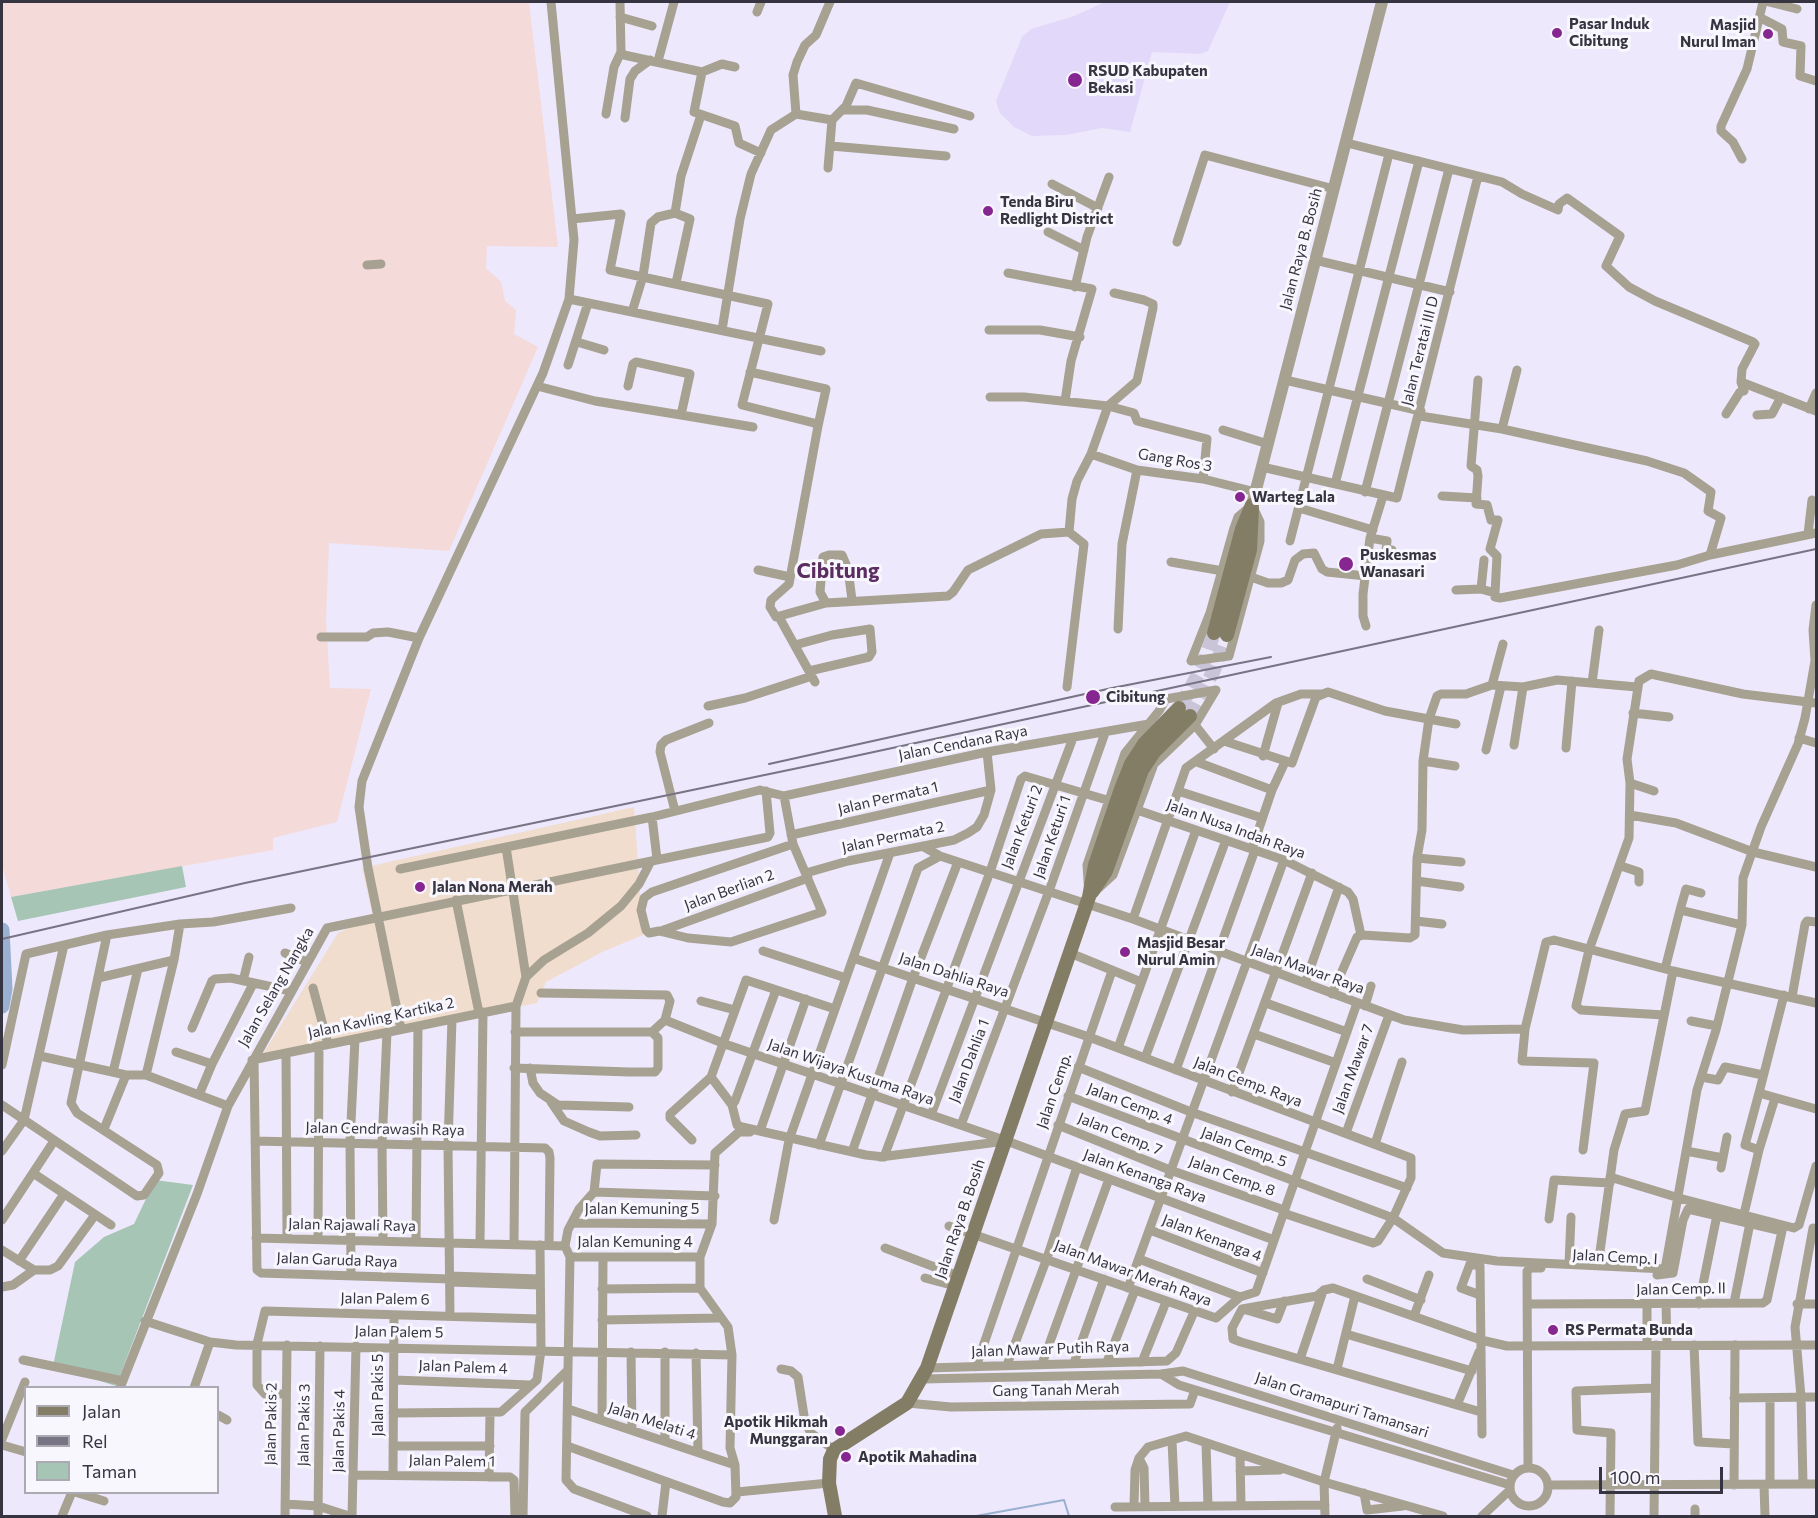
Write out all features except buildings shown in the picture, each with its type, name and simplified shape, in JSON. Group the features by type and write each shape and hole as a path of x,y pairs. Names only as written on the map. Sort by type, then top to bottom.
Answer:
{"main road":[{"path":"1220,634 1250,550 1254,498"},
{"path":"1088,901 1095,865 1131,764 1144,744 1188,716"},
{"name":"Jalan Raya B. Bosih","path":"834,1450 907,1403 925,1373 1088,901"},
{"path":"834,1450 828,1471 835,1516"}],"street":[{"path":"401,1029 377,917 359,807 362,781 419,638 537,386 560,331 569,299 574,249 551,2"},
{"path":"606,114 614,67 621,52 620,2"},
{"path":"625,118 630,79 635,71 654,60 674,2"},
{"path":"757,12 760,2"},
{"path":"796,114 794,75 796,62 803,47 816,35 830,2"},
{"name":"Jalan Raya B. Bosih","path":"1254,498 1261,532 1229,656 1191,661 1223,571 1238,517 1254,498 1382,2"},
{"path":"1742,159 1733,142 1721,131 1721,126 1747,69 1763,2"},
{"path":"1769,2 1797,9"},
{"path":"620,17 652,26"},
{"path":"1759,17 1782,29 1783,42 1801,46 1800,76 1816,81"},
{"path":"621,52 624,55 702,72 722,64 735,67"},
{"path":"702,72 694,110 701,115 735,126 739,143 760,153"},
{"path":"828,168 832,120 846,106 856,83 970,116"},
{"path":"842,110 867,110 954,129"},
{"path":"722,330 740,219 751,174 771,130 796,114 832,120"},
{"path":"675,213 681,176 701,115"},
{"path":"1347,143 1502,182 1558,210 1559,204 1567,198 1594,215 1620,237 1606,266 1629,287 1654,301 1755,344 1742,369 1741,382 1744,390 1740,392 1726,414"},
{"path":"831,146 946,156"},
{"path":"1290,541 1389,154"},
{"path":"1177,242 1205,155 1334,189"},
{"path":"1335,484 1419,161"},
{"path":"1365,492 1390,403 1449,168"},
{"name":"Jalan Teratai III D","path":"1383,496 1396,499 1420,414 1478,176"},
{"path":"1076,287 1084,250 1109,177"},
{"path":"1052,184 1098,208"},
{"path":"632,312 643,276 651,223 658,217 675,213 690,219 676,283"},
{"path":"572,219 621,214 609,268 768,304 742,402 743,407 814,423 818,426"},
{"path":"1048,232 1084,250"},
{"path":"1315,260 1450,292"},
{"path":"367,265 381,264"},
{"path":"1008,273 1092,290 1080,337 1071,361 1065,401"},
{"path":"1069,532 1069,512 1077,481 1091,454 1108,406 1137,381 1153,308 1152,304 1144,300 1114,293"},
{"path":"569,299 821,351"},
{"path":"568,365 588,303"},
{"path":"989,330 1040,330 1080,337"},
{"path":"576,342 604,350"},
{"path":"628,386 633,364 636,362 689,373 681,415"},
{"path":"1502,429 1517,370"},
{"path":"750,372 826,389 790,577 786,588 771,600 772,612 779,617 812,676"},
{"path":"1285,380 1390,403 1420,414 1474,423 1647,461 1694,478 1711,492 1708,511 1721,519 1710,555"},
{"path":"1478,380 1471,466 1477,471 1476,504 1487,505 1491,520 1498,520 1490,549 1497,556 1495,597 1500,598 1677,565 1710,555 1814,534 1812,500"},
{"path":"1741,382 1813,410 1816,393"},
{"path":"537,386 595,401 753,427"},
{"path":"990,397 1108,406 1134,413 1137,422 1207,439 1203,479"},
{"path":"1757,415 1772,414 1781,397"},
{"path":"1223,430 1268,444"},
{"name":"Gang Ros 3","path":"1091,454 1137,470 1203,479 1254,498"},
{"path":"1262,467 1383,496 1372,534 1362,597 1366,626"},
{"path":"1118,628 1122,544 1137,470"},
{"path":"1442,496 1477,498"},
{"path":"1299,508 1372,534 1387,541 1386,550 1392,550"},
{"path":"779,617 826,603 948,596 968,570 1041,534 1069,532 1084,544 1067,687"},
{"path":"1251,577 1268,583 1281,583 1288,580 1295,560 1308,553 1314,553 1326,572 1366,576"},
{"path":"826,603 820,592 823,557 829,555 842,555 848,569 852,600"},
{"path":"1481,589 1484,560"},
{"path":"1171,562 1223,571"},
{"path":"758,570 790,577"},
{"path":"1456,590 1481,589 1495,593"},
{"path":"1679,1198 1701,1077 1729,982 1742,925 1742,884 1800,738 1812,701 1816,661 1816,605"},
{"path":"708,706 745,698 812,676 869,657 872,652 870,629 832,635 795,645"},
{"path":"1592,684 1599,630"},
{"path":"321,637 367,637 373,633 388,632 419,638"},
{"path":"1486,750 1503,644"},
{"path":"1664,1015 1576,1008 1589,950 1621,866 1629,838 1630,783 1627,759 1637,687 1643,677 1651,674 1743,694 1812,701"},
{"path":"1332,994 1359,936 1410,938 1415,934 1418,858 1422,830 1423,761 1429,719 1439,695 1466,694 1497,686 1523,687 1557,680 1637,687"},
{"path":"1566,748 1572,681"},
{"path":"1514,745 1523,687"},
{"name":"Jalan Raya B. Bosih","path":"1216,690 1188,716 1154,765 1113,875 1088,901 1087,865 1107,800 1125,753 1166,699 1216,690"},
{"path":"1133,919 1183,773 1278,703 1301,694 1337,694 1385,711 1456,724"},
{"path":"1176,1071 1272,790 1288,763 1316,697 1321,694"},
{"path":"1263,756 1278,703"},
{"path":"1633,713 1669,717"},
{"path":"1188,716 1214,749"},
{"path":"675,811 660,752 661,745 666,740 709,723"},
{"name":"Jalan Cendana Raya","path":"784,796 987,752 1149,724"},
{"name":"Jalan Keturi 1","path":"1005,1007 1105,732"},
{"name":"Jalan Keturi 2","path":"931,1115 977,998 1018,881 1073,738"},
{"path":"1800,738 1816,743"},
{"path":"1224,741 1288,763"},
{"name":"Jalan Permata 2","path":"807,875 954,840 977,827 984,815 991,790 987,752"},
{"path":"1423,761 1455,766"},
{"path":"1197,762 1272,790"},
{"path":"884,1157 990,872 1021,779 1025,776 1107,800"},
{"path":"1630,783 1654,791"},
{"path":"400,869 651,817 760,790 784,796 792,839 821,913 731,942 688,938 659,931"},
{"name":"Jalan Permata 1","path":"659,931 649,933 641,910 644,898 652,892 792,839 991,790"},
{"name":"Jalan Selang Nangka","path":"121,1384 197,1194 228,1106 327,928 768,837 771,833 766,791"},
{"path":"1178,791 1262,818"},
{"name":"Jalan Nusa Indah Raya","path":"1137,810 1284,860 1339,887 1353,899 1359,936"},
{"path":"1630,815 1676,823 1753,852 1816,867"},
{"path":"526,977 544,960 588,933 621,906 639,884 654,860 651,817"},
{"path":"1118,1048 1196,830"},
{"path":"1144,1058 1226,840"},
{"path":"506,847 526,977 516,1006 514,1244"},
{"name":"Jalan Mawar Raya","path":"924,847 958,862 1088,901 1404,1020 1463,1030 1525,1029"},
{"path":"774,1220 789,1139 890,854"},
{"path":"819,1145 918,868 940,856"},
{"path":"1418,858 1461,862"},
{"path":"1107,1362 1170,1170 1284,860"},
{"path":"852,1152 913,978 958,862"},
{"path":"1621,866 1639,872 1639,882"},
{"path":"1232,1092 1312,873"},
{"name":"Jalan Berlian 2","path":"659,931 807,875"},
{"path":"1417,880 1460,887"},
{"path":"1305,983 1339,887"},
{"path":"1598,1266 1610,1180 1625,1114 1646,1111 1683,893 1686,889 1701,893"},
{"path":"456,900 481,1013 480,1243"},
{"path":"2,1065 24,956 28,953 107,935 180,924 213,922 291,908"},
{"path":"1680,910 1742,925"},
{"path":"1416,921 1442,924"},
{"path":"1759,1150 1745,1145 1763,1075 1788,996 1805,924 1807,921 1816,922"},
{"path":"146,1075 174,960 180,924"},
{"path":"2,1104 136,1196 144,1195 159,1173 157,1165 72,1109 78,1066 107,935"},
{"path":"1582,1150 1594,1063 1523,1062 1525,1029 1546,942 1554,940 1669,970 1816,1003"},
{"path":"2,1152 24,1120 64,945"},
{"path":"763,951 846,978"},
{"path":"285,953 307,962"},
{"path":"1070,954 1141,982"},
{"path":"243,981 249,957"},
{"name":"Jalan Dahlia Raya","path":"853,958 1046,1021"},
{"path":"98,978 174,960"},
{"path":"113,1072 138,969"},
{"name":"Jalan Cemp.","path":"976,1367 1112,970"},
{"path":"192,1028 212,981 220,977 291,991"},
{"path":"692,1140 670,1118 670,1114 711,1077 747,980 835,1009"},
{"path":"199,1095 212,1064 253,984"},
{"path":"1263,1273 1347,1032 1371,986"},
{"path":"313,987 324,1045 319,1143 318,1239"},
{"path":"732,1105 776,990"},
{"path":"515,1032 652,1032 665,1020 670,1001 667,995 541,993"},
{"path":"760,1131 806,999"},
{"path":"701,1001 735,1011"},
{"path":"1266,1003 1347,1032"},
{"name":"Jalan Kavling Kartika 2","path":"253,1060 516,1006"},
{"name":"Jalan Dahlia 1","path":"961,1125 1005,1007"},
{"name":"Jalan Mawar 7","path":"1346,1133 1389,1015"},
{"path":"450,1316 448,1145 452,1019"},
{"name":"Jalan Wijaya Kusuma Raya","path":"665,1020 752,1054 961,1125 1004,1142"},
{"name":"Jalan Cemp. Raya","path":"1046,1021 1411,1158 1411,1178 1407,1188"},
{"path":"1691,1021 1717,1026"},
{"path":"416,1241 418,1026"},
{"path":"383,1240 381,1144 387,1032"},
{"path":"514,1068 655,1071 658,1068 658,1038 652,1032"},
{"path":"1254,1034 1336,1062"},
{"path":"351,1274 350,1143 355,1039"},
{"path":"176,1052 212,1064"},
{"path":"286,1053 287,1238"},
{"path":"40,1056 126,1076 146,1075 228,1106"},
{"path":"253,1060 256,1238"},
{"path":"1374,1144 1402,1062"},
{"path":"1078,1067 1191,1112 1407,1188 1393,1218"},
{"path":"1701,1077 1718,1080 1725,1067 1763,1075"},
{"path":"530,1068 533,1083 564,1120 600,1136 636,1135"},
{"path":"104,1129 126,1076"},
{"path":"711,1077 732,1105 738,1128"},
{"path":"1759,1093 1816,1109"},
{"name":"Jalan Cemp. 4","path":"1068,1096 1181,1140"},
{"path":"1734,1303 1759,1150 1775,1098"},
{"path":"551,1102 558,1105 629,1107"},
{"name":"Jalan Cemp. 7","path":"1058,1125 1170,1170"},
{"path":"738,1128 884,1157"},
{"path":"738,1128 760,1131 851,1155 884,1157 1004,1142"},
{"path":"567,1446 730,1503 736,1497 735,1465 730,1448 732,1354 728,1327 700,1288 700,1257 712,1224 715,1196 715,1153 738,1128"},
{"path":"1686,1151 1722,1163 1727,1137"},
{"name":"Jalan Cemp. 5","path":"1181,1140 1393,1218 1443,1252 1497,1261 1665,1269 1679,1198"},
{"path":"2,1220 54,1141"},
{"name":"Jalan Cendrawasih Raya","path":"255,1141 545,1148 549,1152 544,1245"},
{"name":"Jalan Kenanga Raya","path":"1004,1142 1048,1156 1274,1240"},
{"path":"647,1516 568,1485 570,1257 565,1246 572,1223 584,1202 594,1192 597,1164 716,1165"},
{"path":"1799,1225 1816,1166"},
{"path":"1007,1365 1047,1258 1077,1167"},
{"name":"Jalan Cemp. 8","path":"1170,1170 1372,1243 1382,1237 1393,1218"},
{"path":"33,1173 111,1225"},
{"path":"1041,1364 1074,1268 1109,1179"},
{"path":"1549,1219 1554,1180 1610,1180 1747,1218 1791,1227 1799,1225 1815,1231 1797,1304 1795,1345 1801,1397 1803,1484"},
{"path":"594,1192 715,1196"},
{"path":"19,1261 64,1194"},
{"name":"Jalan Cemp. I","path":"1527,1305 1527,1271 1531,1268 1669,1275 1674,1269 1687,1210 1698,1209 1717,1215 1747,1218 1782,1230 1782,1235"},
{"path":"2,1250 34,1270 50,1270 58,1266 96,1215"},
{"path":"1699,1304 1717,1215"},
{"path":"1569,1264 1571,1217"},
{"name":"Jalan Kemuning 5","path":"572,1223 712,1224"},
{"name":"Jalan Mawar Merah Raya","path":"949,1226 1016,1247 1216,1318 1240,1297 1256,1292 1263,1273"},
{"name":"Jalan Kenanga 4","path":"1150,1230 1263,1273"},
{"name":"Jalan Cemp. II","path":"1527,1305 1766,1302 1782,1235"},
{"name":"Jalan Rajawali Raya","path":"256,1238 565,1246"},
{"name":"Jalan Garuda Raya","path":"256,1238 256,1266 261,1273 351,1274 540,1282"},
{"path":"393,1413 501,1412 537,1380 541,1350 540,1282 544,1245"},
{"path":"885,1248 956,1281"},
{"name":"Jalan Kemuning 4","path":"570,1257 700,1257"},
{"path":"602,1420 603,1257"},
{"path":"1139,1259 1240,1297"},
{"path":"2,1287 13,1284 34,1270"},
{"path":"1414,1316 1429,1275"},
{"path":"925,1278 956,1281"},
{"path":"1074,1364 1104,1279"},
{"path":"1367,1279 1420,1300"},
{"path":"602,1289 700,1288"},
{"path":"1242,1309 1317,1296 1324,1290 1333,1288 1414,1316 1481,1344 1507,1346 1816,1345"},
{"path":"1300,1359 1324,1290"},
{"path":"1480,1295 1482,1434"},
{"path":"1337,1369 1355,1296"},
{"path":"1242,1309 1277,1319 1284,1301"},
{"path":"1142,1362 1166,1302"},
{"path":"1647,1304 1655,1388 1654,1516"},
{"path":"1666,1304 1667,1345"},
{"path":"1797,1304 1816,1304"},
{"path":"1482,1516 1528,1467 1527,1305"},
{"path":"1242,1309 1232,1328 1233,1339 1481,1412"},
{"name":"Jalan Palem 6","path":"257,1344 265,1311 540,1319"},
{"name":"Jalan Mawar Putih Raya","path":"925,1373 1007,1365 1142,1362 1173,1359 1194,1312"},
{"name":"Jalan Pakis 5","path":"393,1476 394,1315"},
{"path":"602,1320 719,1317"},
{"name":"Jalan Palem 5","path":"145,1321 210,1342 732,1354"},
{"path":"1346,1334 1472,1371"},
{"path":"195,1386 210,1342"},
{"path":"257,1344 257,1385 260,1391 265,1394 286,1394"},
{"path":"1457,1405 1481,1344"},
{"name":"Jalan Pakis 2","path":"285,1516 287,1345"},
{"path":"1694,1345 1697,1440 1702,1444 1734,1444"},
{"path":"1734,1485 1735,1345"},
{"name":"Jalan Pakis 3","path":"318,1516 320,1346"},
{"name":"Jalan Pakis 4","path":"351,1516 356,1346"},
{"path":"631,1352 632,1430"},
{"path":"665,1352 665,1441"},
{"path":"696,1353 698,1452"},
{"path":"23,1360 121,1384"},
{"path":"780,1369 791,1371 798,1377 804,1422 811,1433 834,1450"},
{"path":"523,1516 525,1412 568,1370"},
{"name":"Jalan Gramapuri Tamansari","path":"925,1373 1161,1374 1183,1371 1339,1419 1511,1483"},
{"name":"Jalan Gramapuri Tamansari","path":"1161,1374 1174,1383 1195,1390 1511,1483"},
{"name":"Jalan Palem 4","path":"394,1380 530,1385"},
{"path":"2,1439 25,1382"},
{"path":"1610,1516 1611,1433 1577,1430 1576,1391 1655,1388"},
{"name":"Gang Tanah Merah","path":"907,1403 951,1407 1190,1404 1193,1401 1195,1390"},
{"path":"1734,1398 1816,1397"},
{"path":"1765,1516 1770,1398"},
{"name":"Jalan Melati 4","path":"568,1409 735,1465"},
{"path":"489,1477 490,1413"},
{"path":"1325,1516 1324,1482 1339,1419"},
{"path":"1134,1506 1135,1470 1138,1458 1148,1447 1186,1436 1324,1482 1438,1516"},
{"path":"1172,1441 1175,1506"},
{"path":"1206,1443 1208,1506"},
{"path":"2,1445 24,1451"},
{"path":"393,1446 490,1446"},
{"path":"1240,1454 1241,1506"},
{"path":"1138,1458 1144,1468 1145,1506"},
{"path":"1511,1483 1518,1502 1527,1506 1542,1502 1547,1494 1548,1485 1540,1471 1528,1467"},
{"path":"1240,1471 1287,1470"},
{"name":"Jalan Palem 1","path":"353,1475 510,1477 513,1480 515,1516"},
{"path":"662,1516 666,1482"},
{"path":"737,1492 829,1483"},
{"path":"1548,1485 1816,1484"},
{"path":"1364,1493 1367,1510 1405,1505"},
{"path":"62,1516 72,1494"},
{"path":"80,1494 104,1501"},
{"path":"285,1504 318,1506 351,1516"},
{"path":"1114,1507 1325,1505"},
{"path":"1527,1506 1527,1516"}],"shaded area":[{"path":"2,2 529,2 558,247 487,246 486,268 501,282 505,301 516,310 514,334 538,347 449,551 329,543 326,620 330,688 371,689 337,822 273,838 273,850 11,897 2,865"},
{"name":"RSUD Kabupaten Bekasi","path":"1105,2 1230,2 1208,51 1200,54 1152,52 1130,132 1102,128 1066,135 1032,136 1014,127 1000,113 996,101 1022,37 1031,29 1074,16"},
{"path":"634,807 643,935 602,952 546,982 537,1003 258,1062 338,933 373,917 362,868"}],"green space":[{"path":"182,866 186,887 18,921 11,897"},
{"path":"155,1180 193,1185 116,1386 53,1366 75,1262 104,1237 134,1224"}],"waterway":[{"path":"2,930 5,989 2,1006"},
{"path":"976,1516 1064,1500 1069,1516"}],"tunnel":[{"path":"1181,706 1203,665 1214,633"},
{"path":"1190,716 1214,670 1227,635"}],"railway":[{"path":"2,939 245,883 832,761 1816,549"},
{"path":"769,764 1112,688 1271,657"}],"place":[{"name":"Pasar Induk Cibitung","path":"1557,33"},
{"name":"Masjid Nurul Iman","path":"1768,34"},
{"name":"RSUD Kabupaten Bekasi","path":"1075,80"},
{"name":"Tenda Biru Redlight District","path":"988,211"},
{"name":"Warteg Lala","path":"1240,497"},
{"name":"Puskesmas Wanasari","path":"1346,564"},
{"name":"Cibitung","path":"1093,697"},
{"name":"Jalan Nona Merah","path":"420,887"},
{"name":"Masjid Besar Nurul Amin","path":"1125,952"},
{"name":"RS Permata Bunda","path":"1553,1330"},
{"name":"Apotik Hikmah Munggaran","path":"840,1431"},
{"name":"Apotik Mahadina","path":"846,1457"}],"district":[{"name":"Cibitung","path":"838,571"}]}
